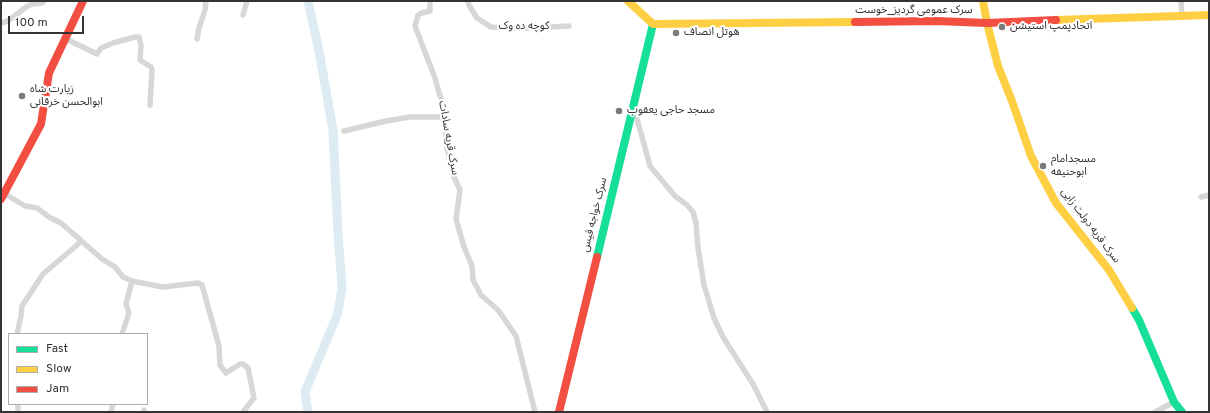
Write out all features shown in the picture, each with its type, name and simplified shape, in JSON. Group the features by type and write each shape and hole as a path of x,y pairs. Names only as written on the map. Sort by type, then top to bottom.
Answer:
{"main road":[{"path":"3,197 41,124 49,73 83,1"},
{"name":"سرک قریه دولت زایی","path":"983,1 998,66 1031,156 1056,202 1109,270 1139,320 1174,402 1182,412"},
{"path":"632,2 653,24"},
{"name":"سرک عمومی گردیز_خوست","path":"653,24 936,21 987,23 1209,14"},
{"name":"سرک خواجه قیس","path":"559,412 653,24"}],"street":[{"path":"1,23 11,19 26,7 32,4 42,3 44,1"},
{"path":"197,39 206,1"},
{"path":"243,15 247,1"},
{"name":"سرک قریه سادات","path":"430,1 430,11 422,12 418,15 415,26 444,103 445,134 454,177 460,190 456,219 464,247 472,266 473,280 481,294 498,310 516,336 535,412"},
{"name":"کوچه ده وک","path":"468,1 477,18 491,27 530,28 570,26"},
{"path":"1181,1 1182,16"},
{"path":"66,39 98,54 101,48 113,43 139,37 141,46 140,60 151,67 152,70 150,105"},
{"path":"633,106 650,166 675,196 687,205 693,212 696,223 698,248 704,285 714,318 723,337 753,384 766,412"},
{"path":"344,131 410,117 444,117"},
{"path":"1201,198 1209,194"},
{"path":"3,197 25,206 37,208 49,217 61,223 102,259 115,267 123,277 132,281 162,287 198,283 202,285 219,346 220,365 226,373 240,364 244,364 248,368 254,398 244,412"},
{"path":"17,333 22,306 43,274 81,241"},
{"path":"122,333 129,313 126,304 132,281"},
{"path":"1155,412 1174,402"}],"waterway":[{"path":"308,1 319,51 333,130 342,287 338,313 305,392 308,412"}],"traffic: fast":[{"path":"597,257 653,24"},
{"path":"1132,308 1139,320 1174,402 1182,412"}],"traffic: slow":[{"path":"628,1 653,24 855,22"},
{"path":"983,1 998,66 1031,156 1056,203 1109,270 1132,308"},
{"path":"1056,20 1209,15"}],"traffic: jam":[{"path":"1,199 41,124 49,73 83,1"},
{"path":"855,22 936,21 987,23 1056,20"},
{"path":"559,412 597,257"}],"place":[{"name":"اتحادپمپ استیشن","path":"1002,27"},
{"name":"هوتل انصاف","path":"676,33"},
{"name":"زیارت شاه ابوالحسن خرقانی","path":"22,96"},
{"name":"مسجد حاجی یعقوب","path":"619,111"},
{"name":"مسجدامام ابوحنیفه","path":"1043,166"}]}
